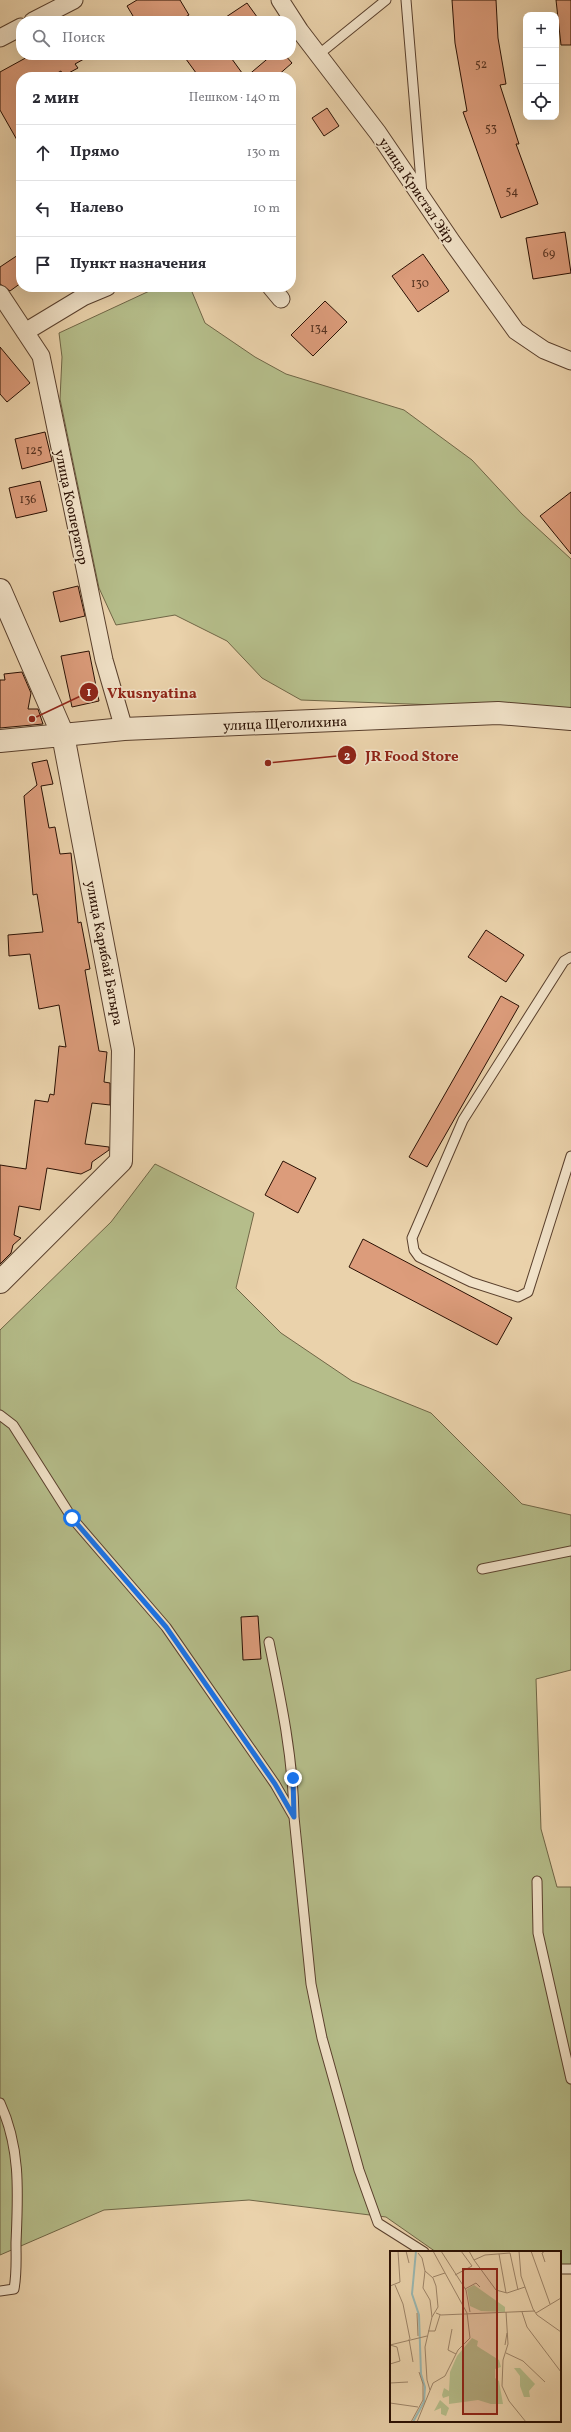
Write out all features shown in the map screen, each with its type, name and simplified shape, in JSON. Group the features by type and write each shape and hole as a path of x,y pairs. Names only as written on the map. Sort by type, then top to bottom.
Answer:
{"street":[{"path":"43,16 74,0"},
{"name":"улица Кристал Эйр","path":"280,0 291,16"},
{"name":"улица Кристал Эйр","path":"296,23 378,133 516,331 544,350 571,360"},
{"path":"0,38 16,30"},
{"path":"25,332 83,297 95,292"},
{"name":"улица Кооператор","path":"0,294 41,356 104,660 124,729"},
{"name":"улица Карибай Батыра","path":"0,590 63,735 123,1050 121,1161 0,1282"},
{"name":"улица Щеголихина","path":"0,741 124,729 498,714 571,719"}],"lane":[{"path":"318,54 386,0"},
{"path":"406,0 423,199"},
{"path":"571,957 564,961 463,1120 412,1238 414,1250 419,1257 478,1285 518,1297 528,1292 571,1156"},
{"path":"0,1415 13,1425 72,1518 166,1627 275,1784 294,1817"},
{"path":"482,1569 571,1551"},
{"path":"269,1642 288,1737 293,1778 294,1817 310,1984 322,2038 359,2170 378,2223 422,2251"},
{"path":"537,1881 538,1933 571,2080"},
{"path":"0,2103 15,2147 18,2176 17,2272 14,2289 0,2291"}],"green space":[{"path":"147,292 192,292 205,323 255,357 286,374 404,410 472,460 522,514 571,559 571,710 301,700 262,678 227,641 175,615 116,625 99,588 60,399 62,357 59,333"},
{"path":"155,1164 254,1213 236,1288 281,1333 352,1381 431,1413 522,1504 571,1515 571,1670 536,1679 541,1829 557,1887 571,1887 571,2266 561,2267 561,2251 435,2251 386,2217 249,2200 104,2210 0,2255 0,1330 111,1222"}],"building":[{"path":"137,0 180,0 189,15 133,16 127,6"},
{"path":"452,0 496,0 498,38 506,84 500,85 519,144 516,144 538,204 501,218 463,112 467,111 455,43"},
{"path":"556,0 571,0 571,45 561,45 559,12 557,12"},
{"path":"247,3 256,16 228,16"},
{"path":"22,60 82,60 75,64 78,68 70,72 16,72 16,138 0,110 0,72"},
{"path":"187,60 233,60 241,72 195,72"},
{"path":"266,60 289,60 292,63 282,72 252,72"},
{"path":"327,108 339,126 324,136 312,118"},
{"path":"565,232 571,273 533,279 526,238"},
{"path":"423,254 449,291 418,312 392,276"},
{"path":"16,256 16,287 10,291 0,284 0,267"},
{"path":"325,301 347,322 313,356 291,335"},
{"path":"0,347 30,383 7,402 0,394"},
{"path":"45,432 52,461 22,469 15,439"},
{"path":"40,481 47,511 16,518 9,488"},
{"path":"571,492 571,554 540,516"},
{"path":"78,586 85,616 60,622 53,592"},
{"path":"89,651 99,701 72,707 61,656"},
{"path":"22,672 31,693 28,709 38,709 43,724 0,728 0,680 5,680 4,674"},
{"path":"47,760 53,784 41,786 49,828 55,827 60,854 71,853 78,923 81,922 90,969 85,970 99,1051 107,1052 104,1082 110,1083 110,1105 92,1103 85,1144 109,1147 109,1150 92,1162 91,1169 81,1174 47,1168 40,1210 19,1206 14,1235 21,1238 13,1245 11,1253 0,1264 0,1165 26,1169 35,1100 48,1102 50,1094 54,1095 59,1046 66,1047 59,1005 39,1009 30,954 9,956 8,935 43,932 37,894 33,895 24,796 37,785 32,763"},
{"path":"486,930 524,955 506,982 468,957"},
{"path":"501,996 519,1006 427,1167 409,1157"},
{"path":"283,1161 316,1178 298,1213 265,1195"},
{"path":"363,1239 512,1318 497,1345 349,1267"},
{"path":"258,1616 261,1659 243,1660 241,1617"}],"place":[{"name":"Vkusnyatina","path":"32,719"},
{"name":"JR Food Store","path":"268,763"}],"route":[{"path":"72,1518 166,1627 275,1784 294,1817 293,1778"}]}
